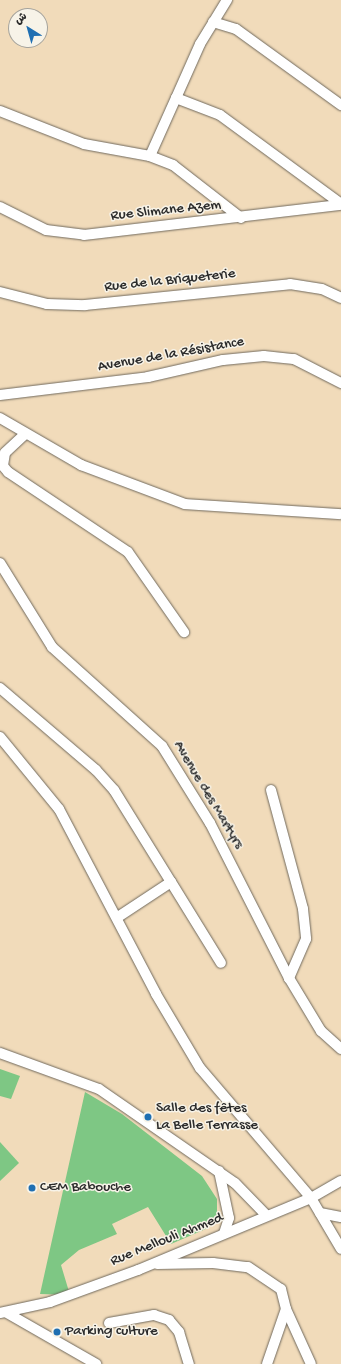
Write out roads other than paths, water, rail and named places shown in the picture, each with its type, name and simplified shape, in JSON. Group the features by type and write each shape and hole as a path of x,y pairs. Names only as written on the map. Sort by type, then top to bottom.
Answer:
{"street":[{"path":"150,156 213,22 227,0"},
{"path":"213,22 236,29 341,105"},
{"path":"176,98 220,115 341,204"},
{"path":"0,111 84,144 150,156 173,165 241,218"},
{"name":"Rue Slimane Azem","path":"0,207 46,230 84,235 241,218 341,204"},
{"name":"Rue de la Briqueterie","path":"0,292 47,304 85,305 290,284 322,289 341,298"},
{"name":"Avenue de la Résistance","path":"0,395 148,376 223,360 264,356 294,359 341,383"},
{"path":"0,418 24,435 81,465 185,504 341,514"},
{"path":"24,435 5,453 3,466 8,472 128,552 184,632"},
{"name":"Avenue des Martyrs","path":"0,563 52,647 162,746 210,823 289,978 321,1031 341,1050"},
{"path":"0,688 96,770 114,790 221,963"},
{"path":"0,737 59,809 118,917 156,994 200,1068 311,1198 341,1249"},
{"path":"271,790 303,909 306,939 289,978"},
{"path":"118,917 171,882"},
{"path":"0,1053 99,1089 219,1171 266,1214"},
{"path":"219,1171 229,1218 224,1233"},
{"name":"Rue Mellouli Ahmed","path":"3,1313 50,1302 152,1264 266,1214 311,1198 341,1181"},
{"path":"320,1213 341,1217"},
{"path":"152,1264 213,1263 248,1267 281,1288 286,1309 311,1364"},
{"path":"267,1364 286,1309"},
{"path":"3,1313 96,1364"},
{"path":"109,1323 154,1315 169,1320 179,1332 189,1364"}],"place":[{"name":"Salle des fêtes La Belle Terrasse","path":"148,1117"},
{"name":"CEM Babouche","path":"32,1188"},
{"name":"Parking culture","path":"57,1332"}]}
